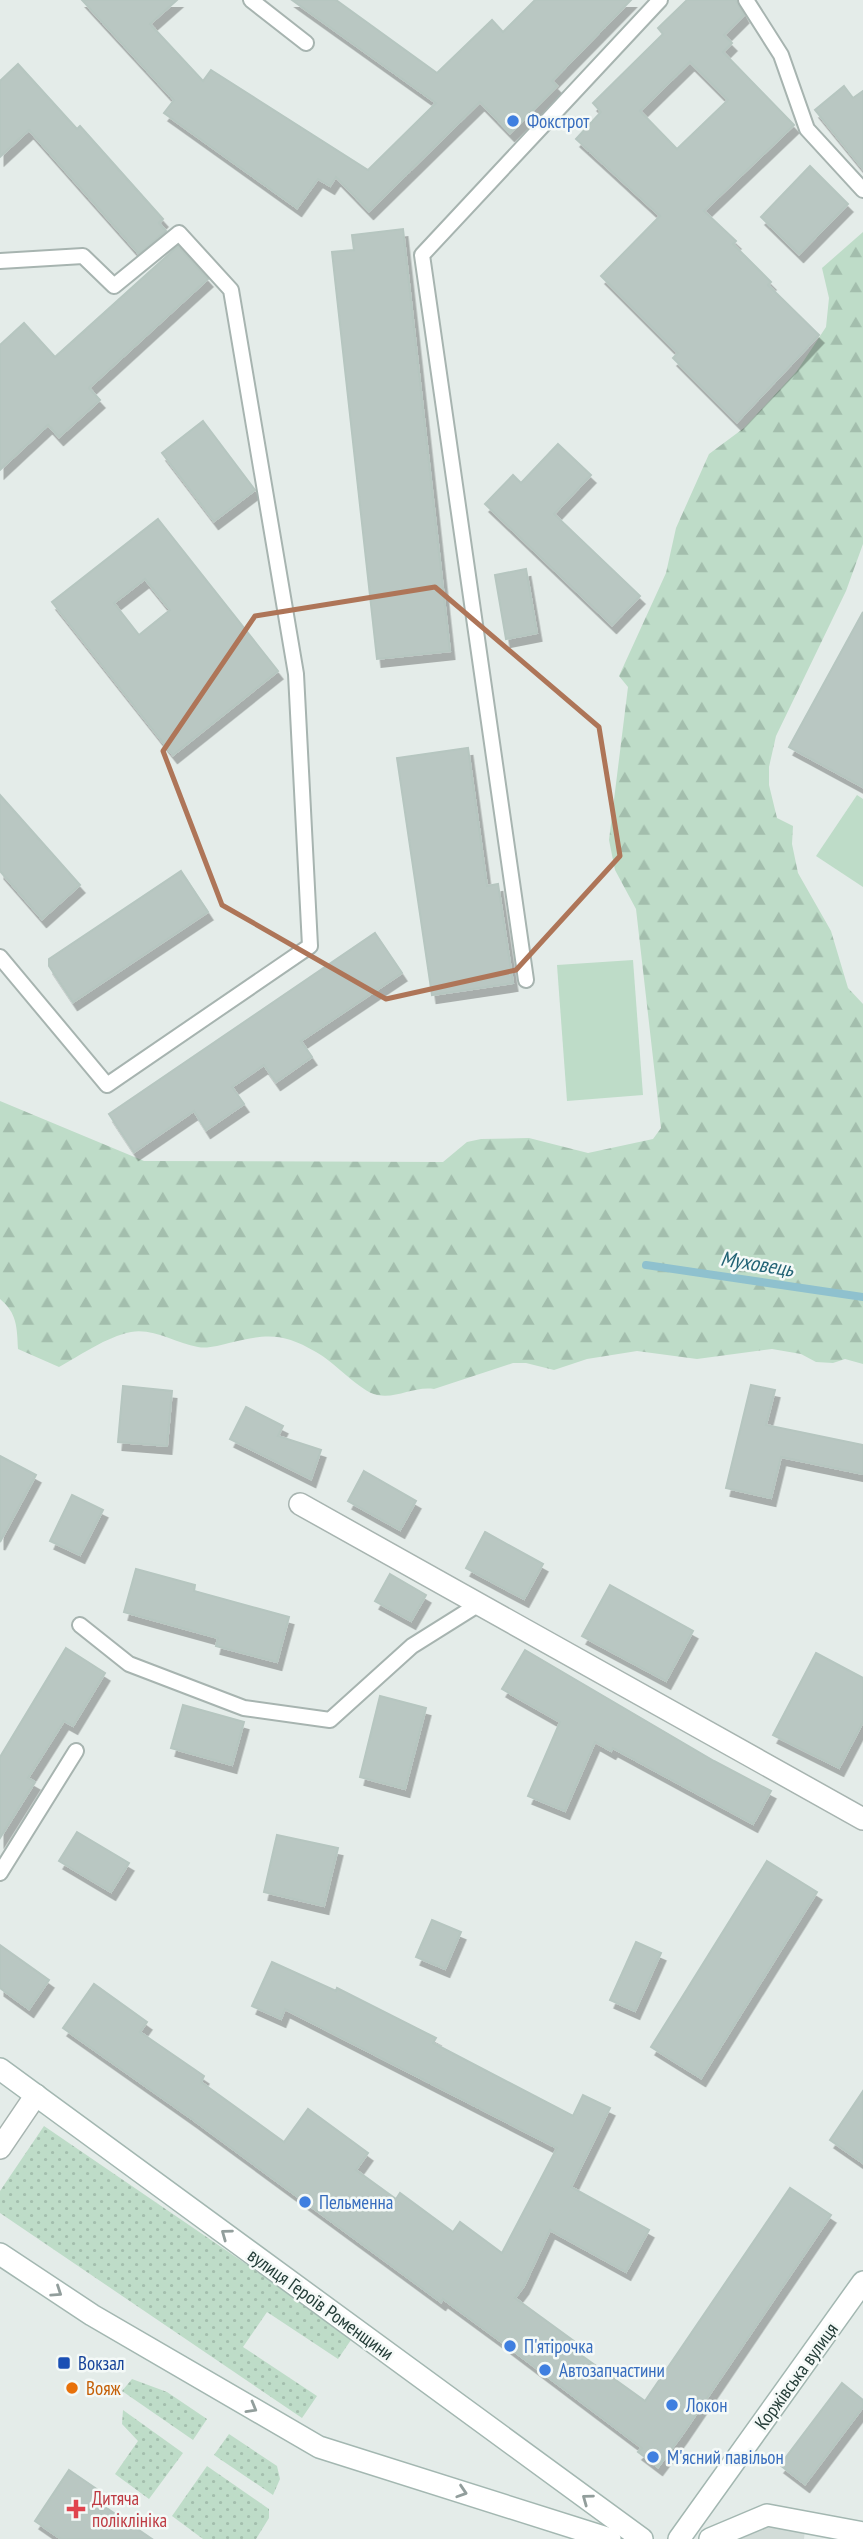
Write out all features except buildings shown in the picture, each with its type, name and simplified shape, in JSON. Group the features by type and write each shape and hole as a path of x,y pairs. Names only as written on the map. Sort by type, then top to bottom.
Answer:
{"street":[{"path":"300,1504 863,1819"},
{"name":"вулиця Героїв Роменщини","path":"0,2069 642,2539"},
{"path":"0,2148 36,2095"},
{"path":"0,2254 92,2315 319,2447 610,2539"},
{"name":"Коржівська вулиця","path":"679,2539 863,2282"},
{"path":"710,2539 767,2515 863,2533"}],"lane":[{"path":"250,0 306,43"},
{"path":"526,980 422,255 660,0"},
{"path":"746,0 781,55 807,129 863,190"},
{"path":"0,261 82,256 114,286 179,233 232,290 296,674 310,946 107,1085 0,957"},
{"path":"80,1625 129,1664 244,1708 330,1720 412,1646 479,1604"},
{"path":"0,1873 76,1751"}],"highlighted area":[{"path":"435,587 599,727 620,856 516,970 386,999 222,905 163,751 255,616"}],"shaded area":[{"path":"762,2526 805,2530 804,2539 729,2539"}],"green space":[{"path":"863,232 863,544 846,591 776,736 769,767 769,785 777,818 793,826 792,844 798,873 831,931 848,988 863,1004 863,1364 845,1359 833,1363 816,1362 801,1354 772,1349 697,1359 637,1351 587,1359 554,1370 526,1363 513,1363 434,1389 384,1396 370,1393 323,1356 283,1338 253,1338 202,1347 148,1332 131,1332 103,1342 59,1367 18,1349 13,1315 0,1299 0,1101 144,1161 443,1162 467,1142 481,1139 529,1138 588,1153 653,1139 661,1128 636,909 615,870 609,840 628,687 619,676 666,573 676,528 709,454 744,428 797,371 826,327 829,298 822,268"},
{"path":"857,795 863,799 863,887 816,856"},
{"path":"633,960 643,1095 567,1101 557,965"},
{"path":"44,2126 353,2337 338,2359 267,2312 243,2347 317,2396 302,2418 0,2213 0,2191"},
{"path":"132,2379 167,2392 207,2419 193,2440 122,2391"},
{"path":"123,2410 183,2453 149,2499 115,2474 138,2441 122,2424"},
{"path":"229,2434 277,2466 280,2479 273,2495 214,2455"},
{"path":"207,2466 269,2509 269,2518 256,2539 203,2539 172,2516"}],"waterway":[{"name":"Муховець","path":"646,1265 863,1297"}],"place":[{"name":"Фокстрот","path":"513,121"},
{"name":"Пельменна","path":"305,2202"},
{"name":"П'ятірочка","path":"510,2346"},
{"name":"Вокзал","path":"64,2363"},
{"name":"Автозапчастини","path":"545,2370"},
{"name":"Вояж","path":"72,2388"},
{"name":"Локон","path":"672,2405"},
{"name":"М'ясний павільон","path":"653,2457"},
{"name":"Дитяча поліклініка","path":"76,2509"}]}
